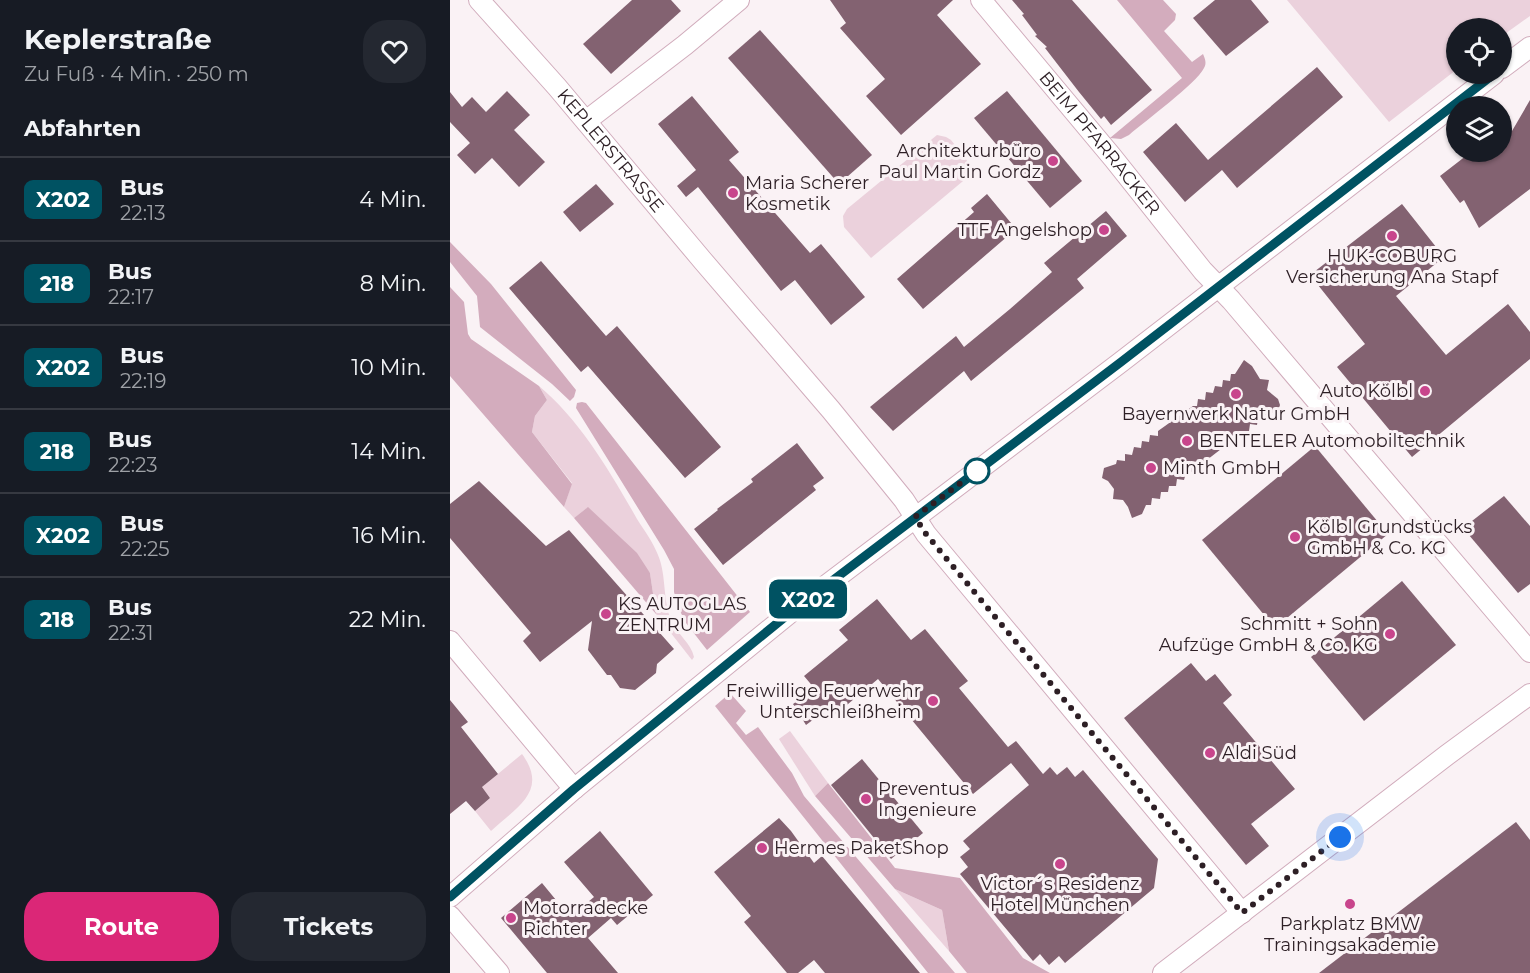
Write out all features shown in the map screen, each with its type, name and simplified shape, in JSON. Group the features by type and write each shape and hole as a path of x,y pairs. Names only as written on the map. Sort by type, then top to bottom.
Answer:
{"street":[{"name":"KEPLERSTRASSE","path":"479,0 586,121 831,410 904,500 926,534 1242,913"},
{"path":"586,121 686,45 739,0"},
{"name":"BEIM PFARRACKER","path":"981,0 1118,164 1203,272 1264,339 1530,652"},
{"path":"1512,60 1530,47"},
{"path":"450,897 574,789 718,670 1481,84"},
{"path":"450,641 574,789"},
{"path":"1163,973 1530,694"},
{"path":"450,916 499,973"}],"shaded area":[{"path":"1117,0 1163,0 1176,14 1175,20 1164,31 1192,62 1203,54 1206,63 1199,75 1181,93 1121,139 1110,138 1182,78"},
{"path":"1287,0 1530,0 1530,16 1512,29 1512,18 1446,18 1446,78 1389,122"},
{"path":"937,135 951,140 975,171 871,258 844,227 843,216 847,209"},
{"path":"450,242 491,284 576,390 570,401 480,327 477,296 450,262"},
{"path":"450,287 464,302 468,334 471,339 539,386 547,400 535,416 532,432 572,484 564,507 450,376"},
{"path":"539,386 568,415 594,448 651,541 663,571 669,614 692,652 694,657 692,660 656,614 650,573 587,508 574,518 564,507 572,483 532,432 535,416 547,400"},
{"path":"577,403 586,403 750,612 707,650 686,623 679,609 674,592 674,569 664,550 576,408"},
{"path":"588,507 637,553 650,573 656,614 574,518"},
{"path":"730,693 746,711 736,723 746,735 758,727 792,773 804,796 955,973 928,973 715,706"},
{"path":"790,731 828,783 815,796 779,739"},
{"path":"522,754 532,778 531,788 519,806 491,831 475,811 490,798 482,787"},
{"path":"828,783 895,868 960,878 1023,958 1050,973 967,973 949,951 942,910 895,889 815,796"},
{"path":"895,889 942,910 949,951"}],"building":[{"path":"632,0 671,0 681,11 611,74 583,44"},
{"path":"830,0 953,0 937,15 981,64 901,135 866,96 885,79 840,28 846,23"},
{"path":"1012,0 1072,0 1152,90 1111,125 1104,116 1101,119 1045,48 1047,47 1035,36 1037,35 1022,15 1024,14"},
{"path":"1215,0 1251,0 1269,22 1226,56 1193,18"},
{"path":"760,30 872,155 839,184 728,58"},
{"path":"1317,67 1343,97 1237,188 1222,170 1185,202 1143,152 1176,123 1208,160"},
{"path":"507,91 530,115 514,130 545,162 519,187 492,158 475,174 457,155 470,143 450,122 450,92 462,107 472,97 486,112"},
{"path":"1007,91 1082,181 1050,208 974,118"},
{"path":"692,96 739,152 729,160 810,253 821,244 865,297 831,325 795,280 781,291 698,187 686,197 677,186 696,170 658,124"},
{"path":"1530,100 1530,189 1479,228 1464,200 1460,203 1440,176 1458,162 1512,162 1512,131"},
{"path":"596,184 614,204 580,232 563,212"},
{"path":"987,194 1016,229 923,309 897,279 974,212 971,208"},
{"name":"Auto Kölbl","path":"1402,204 1444,257 1396,296 1446,355 1508,304 1530,332 1530,359 1412,457 1337,367 1365,344 1310,275"},
{"path":"1106,211 1127,236 1077,279 1084,288 971,381 964,371 893,431 870,407 956,336 964,347 1010,309 1052,272 1044,263"},
{"path":"541,261 606,336 617,326 721,447 685,478 588,366 581,372 509,288"},
{"path":"1244,360 1252,366 1260,379 1269,380 1267,390 1278,399 1280,405 1278,411 1258,418 1257,425 1250,424 1249,431 1241,431 1240,437 1234,436 1232,443 1225,442 1225,446 1190,473 1186,473 1184,480 1177,479 1176,486 1169,486 1168,492 1161,492 1160,499 1152,498 1151,505 1146,505 1142,514 1132,518 1123,500 1113,499 1114,489 1108,481 1102,478 1104,468 1116,464 1117,460 1125,461 1125,454 1132,455 1134,447 1141,448 1142,441 1149,442 1150,435 1158,436 1158,431 1193,406 1197,406 1198,399 1205,400 1206,392 1213,393 1215,386 1222,387 1223,380 1230,381 1231,374 1235,374"},
{"path":"797,443 824,478 813,486 816,490 723,565 694,529 753,482 751,479"},
{"name":"Kölbl Grundstücks GmbH & Co. KG","path":"1315,446 1388,534 1275,628 1202,540"},
{"path":"479,481 546,546 569,530 674,649 657,664 656,673 635,690 620,688 588,650 592,621 540,662 523,641 531,633 450,538 450,504"},
{"path":"1504,496 1530,526 1530,584 1518,593 1463,528"},
{"path":"1402,581 1456,645 1364,721 1311,657"},
{"path":"877,599 911,640 925,629 968,681 959,688 1008,747 1016,741 1043,774 1050,767 1057,775 1067,767 1075,777 1083,770 1158,859 1154,888 1065,963 1059,956 1049,965 1040,954 1033,961 960,874 968,867 960,857 970,849 963,841 1029,785 1011,763 973,794 878,679 836,714 830,707 806,725 793,704 815,689 804,676 848,640 839,630"},
{"name":"Aldi Süd","path":"1191,663 1206,681 1215,674 1232,695 1223,703 1295,789 1251,824 1269,846 1246,865 1124,718"},
{"path":"450,700 468,722 461,727 498,774 482,787 490,798 475,811 466,801 450,814"},
{"path":"862,759 923,833 891,859 831,785"},
{"path":"779,818 814,863 822,856 920,973 825,973 814,960 798,973 787,973 744,922 751,916 714,872"},
{"path":"1516,822 1530,840 1530,973 1319,973"},
{"path":"600,831 653,895 617,925 611,918 588,938 618,973 547,973 501,918 542,883 570,917 594,897 564,862"}],"bus line":[{"name":"X202","path":"450,897 574,789 791,612 1014,444 1480,84"}],"place":[{"name":"Architekturbüro Paul Martin Gordz","path":"1053,161"},
{"name":"Maria Scherer Kosmetik","path":"733,193"},
{"name":"TTF Angelshop","path":"1104,230"},
{"name":"HUK-COBURG Versicherung Ana Stapf","path":"1392,236"},
{"name":"Auto Kölbl","path":"1425,391"},
{"name":"Bayernwerk Natur GmbH","path":"1236,394"},
{"name":"BENTELER Automobiltechnik","path":"1187,441"},
{"name":"Minth GmbH","path":"1151,468"},
{"name":"Kölbl Grundstücks GmbH & Co. KG","path":"1295,537"},
{"name":"KS AUTOGLAS ZENTRUM","path":"606,614"},
{"name":"Schmitt + Sohn Aufzüge GmbH & Co. KG","path":"1390,634"},
{"name":"Freiwillige Feuerwehr Unterschleißheim","path":"933,701"},
{"name":"Aldi Süd","path":"1210,753"},
{"name":"Preventus Ingenieure","path":"866,799"},
{"name":"Hermes PaketShop","path":"762,848"},
{"name":"Victor´s Residenz Hotel München","path":"1060,864"},
{"name":"Parkplatz BMW Trainingsakademie","path":"1350,904"},
{"name":"Motorradecke Richter","path":"511,918"}],"route":[{"path":"977,471 915,517 926,534 1242,913 1340,837"}]}
